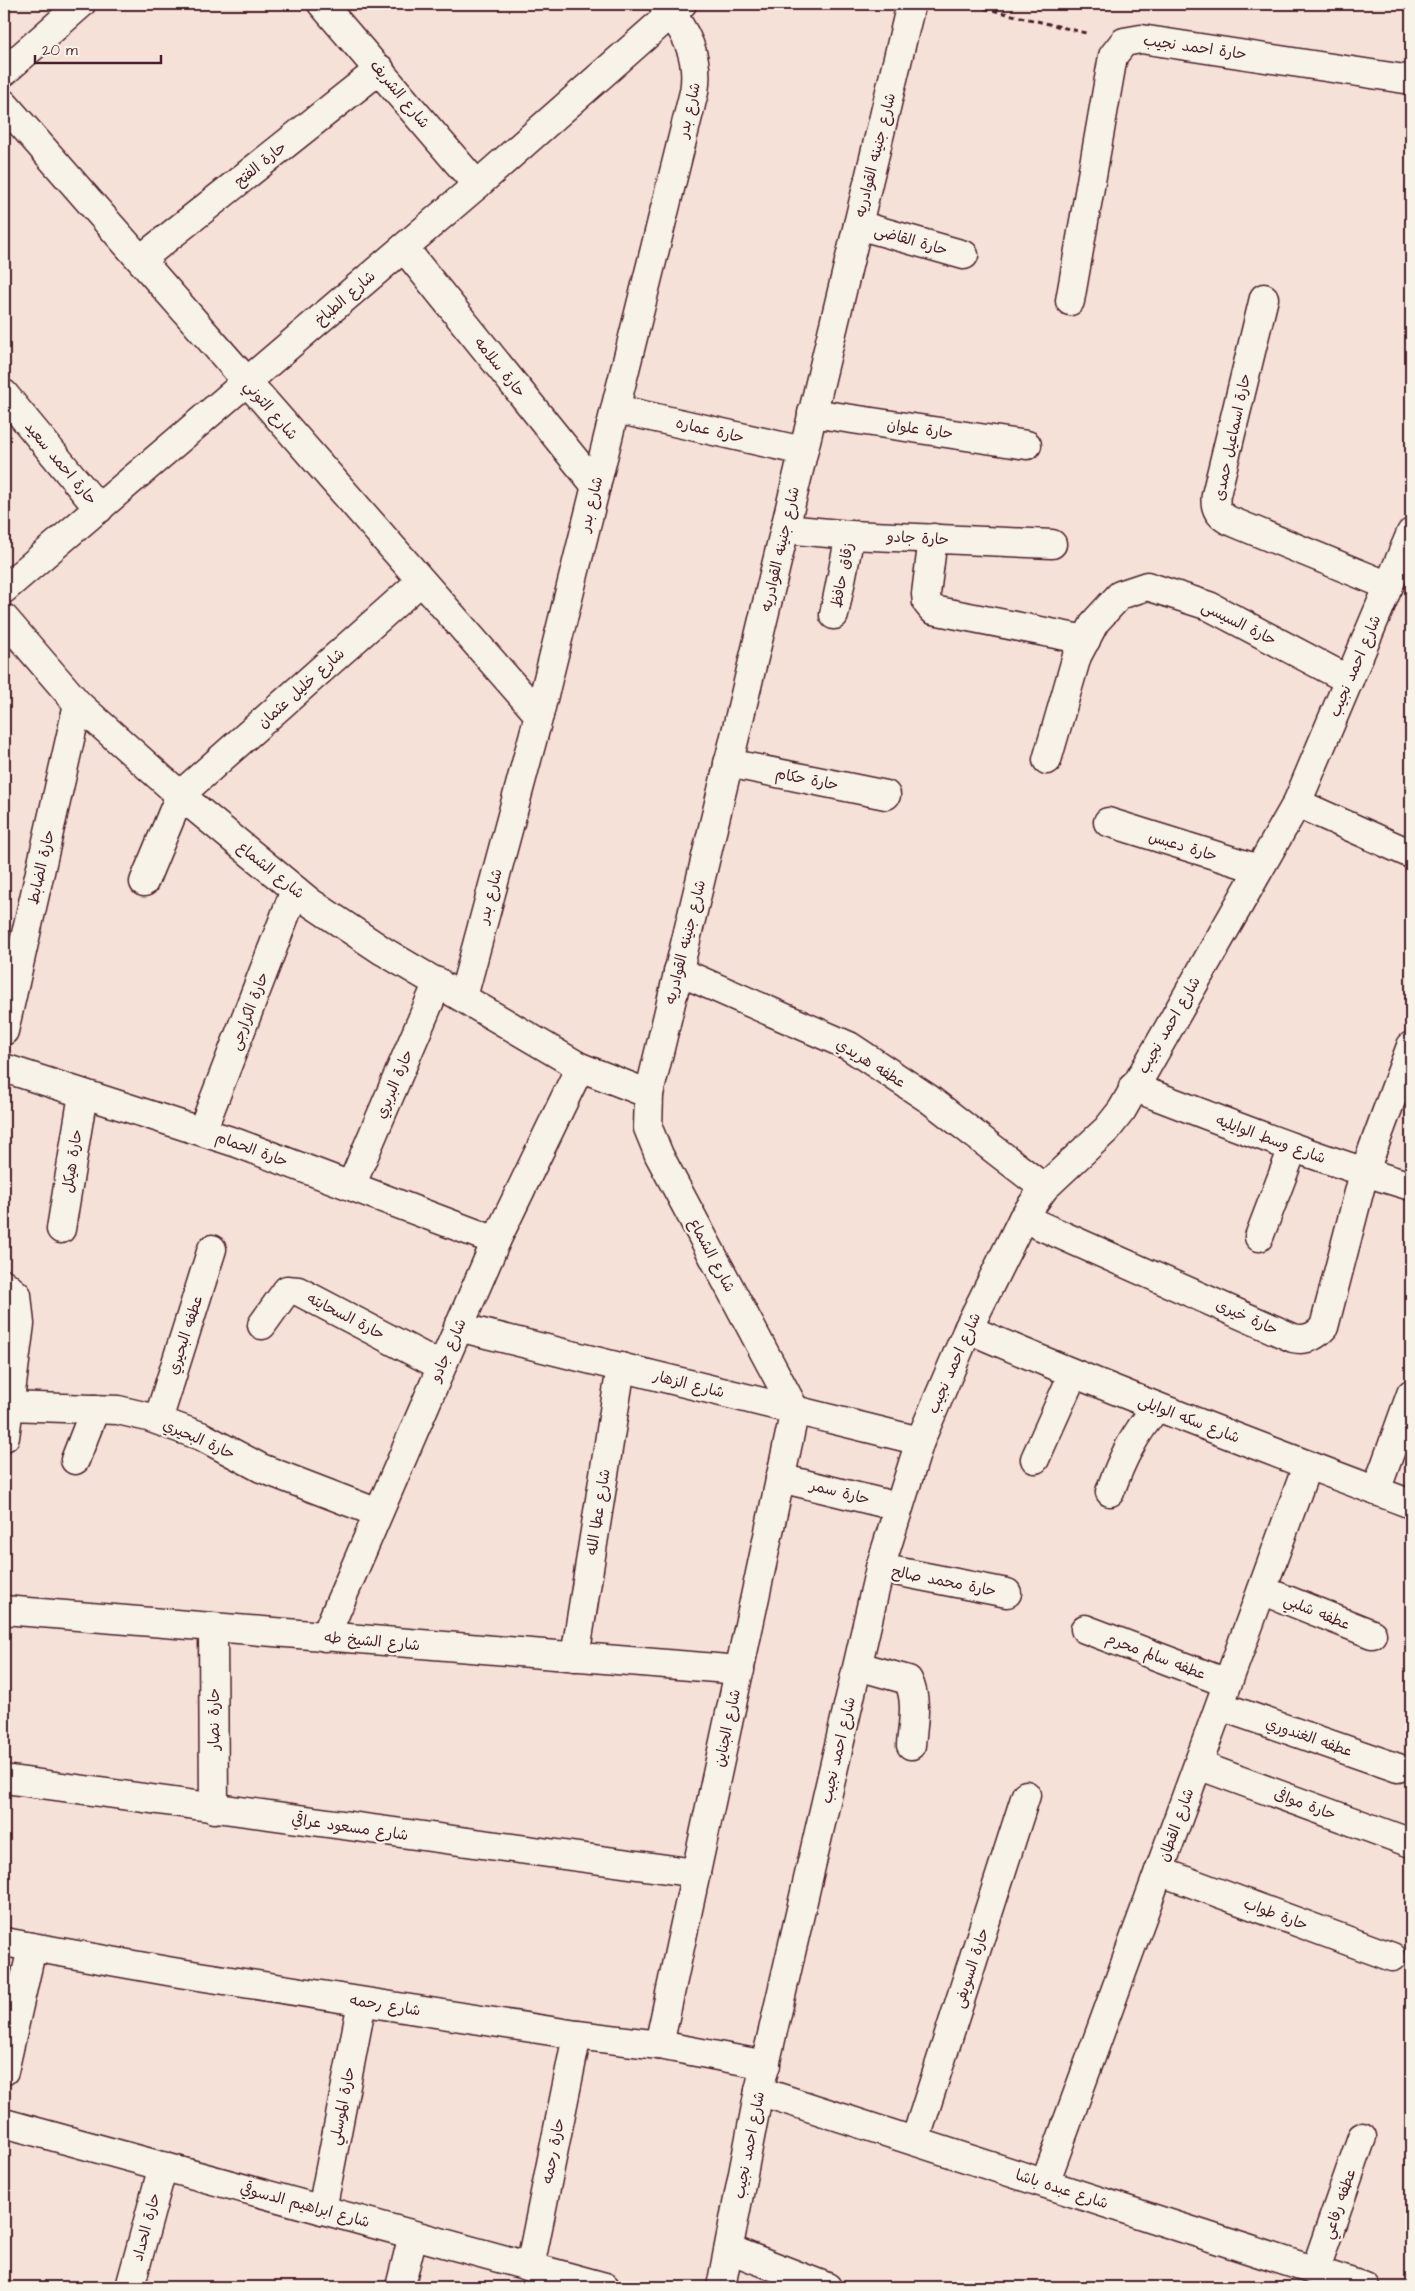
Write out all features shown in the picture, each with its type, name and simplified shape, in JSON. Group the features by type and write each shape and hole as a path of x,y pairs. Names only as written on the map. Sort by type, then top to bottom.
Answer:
{"street":[{"path":"4,72 81,4"},
{"name":"شارع الشريف","path":"322,4 380,69 477,186"},
{"name":"شارع جنينه القوادريه","path":"649,1094 911,4"},
{"name":"شارع الطباخ","path":"4,589 477,186 672,7"},
{"name":"شارع بدر","path":"463,997 539,715 697,76 695,60 687,36 672,7"},
{"name":"حارة احمد نجيب","path":"1070,301 1113,56 1124,42 1141,39 1411,80"},
{"name":"حارة الفتح","path":"141,259 380,69"},
{"name":"شارع التوني","path":"4,104 539,715"},
{"name":"حارة القاضى","path":"858,225 964,255"},
{"name":"حارة سلامه","path":"404,248 596,486"},
{"name":"حارة اسماعيل حمدى","path":"1264,298 1216,495 1216,507 1219,513 1228,520 1388,586"},
{"name":"حارة احمد سعيد","path":"4,394 99,509"},
{"name":"حارة عماره","path":"616,409 803,451"},
{"name":"حارة علوان","path":"812,413 1027,445"},
{"name":"حارة جادو","path":"785,529 850,535 1052,544"},
{"name":"شارع احمد نجيب","path":"721,2287 759,2092 880,1568 920,1441 968,1329 1022,1218 1044,1188 1107,1129 1122,1110 1133,1087 1297,804 1411,533"},
{"name":"زقاق حافظ","path":"834,615 850,535"},
{"path":"933,538 926,594 927,603 933,610 1086,640"},
{"name":"شارع خليل عثمان","path":"180,795 421,581"},
{"name":"حارة السيسى","path":"1047,760 1077,656 1095,622 1120,596 1147,586 1210,606 1349,680"},
{"name":"شارع الشماع","path":"4,618 78,704 180,795 296,890 383,950 580,1068 649,1094 648,1128 659,1155 795,1410"},
{"name":"حارة الضابط","path":"4,1031 78,704"},
{"name":"حارة حكام","path":"728,763 886,795"},
{"path":"144,882 180,795"},
{"path":"1297,804 1411,854"},
{"name":"حارة دعبس","path":"1108,822 1259,869"},
{"name":"حارة الكرارجى","path":"202,1132 296,890"},
{"name":"عطفه هريدي","path":"678,971 849,1046 929,1099 1044,1188"},
{"name":"حارة البربري","path":"351,1186 438,982"},
{"name":"حارة خيرى","path":"1022,1218 1293,1338 1307,1339 1314,1337 1324,1327 1364,1173 1411,1046"},
{"name":"حارة الحمام","path":"4,1068 237,1143 496,1241"},
{"name":"شارع جادو","path":"325,1637 496,1241 580,1068"},
{"name":"شارع وسط الوايليه","path":"1133,1087 1293,1148 1364,1173 1411,1186"},
{"name":"حارة هيكل","path":"61,1229 83,1094"},
{"path":"1259,1237 1293,1148"},
{"name":"عطفه البحيري","path":"158,1420 212,1249"},
{"path":"4,1284 17,1295 20,1324 5,1437"},
{"name":"حارة السحايته","path":"262,1325 287,1290 298,1291 441,1366"},
{"name":"شارع الزهار","path":"458,1327 920,1441"},
{"name":"شارع سكه الوايلى","path":"968,1329 1156,1407 1411,1504"},
{"name":"شارع عطا الله","path":"575,1657 621,1367"},
{"path":"1035,1459 1073,1374"},
{"path":"1376,1491 1411,1394"},
{"name":"حارة البحيري","path":"10,1406 118,1410 158,1420 201,1436 261,1468 378,1513"},
{"path":"1110,1492 1121,1461 1136,1433 1156,1407"},
{"path":"75,1460 95,1409"},
{"name":"شارع الجناين","path":"659,2045 795,1410"},
{"name":"شارع القطان","path":"1045,2183 1308,1466"},
{"name":"حارة سمر","path":"780,1478 899,1507"},
{"name":"حارة محمد صالح","path":"880,1568 1007,1593"},
{"name":"عطفه شلبي","path":"1262,1590 1372,1634"},
{"name":"شارع الشيخ طه","path":"4,1610 740,1670"},
{"name":"حارة نصار","path":"213,1628 214,1809"},
{"name":"عطفه سالم محرم","path":"1085,1629 1224,1694"},
{"path":"858,1666 908,1680 913,1691 911,1744"},
{"name":"عطفه الغندوري","path":"1224,1694 1398,1768"},
{"name":"حارة موافى","path":"1198,1765 1411,1843"},
{"name":"شارع مسعود عراقي","path":"4,1786 214,1809 696,1873"},
{"name":"حارة السويفى","path":"916,2141 1026,1795"},
{"name":"حارة طواب","path":"1159,1871 1392,1958"},
{"name":"شارع رحمه","path":"4,1942 362,2002 577,2035 659,2045 766,2065"},
{"path":"4,2071 32,1948"},
{"name":"حارة الموسلي","path":"322,2210 362,2002"},
{"name":"حارة رحمه","path":"530,2267 577,2035"},
{"name":"شارع عبده باشا","path":"759,2092 1365,2287"},
{"name":"شارع ابراهيم الدسوقي","path":"4,2123 606,2287"},
{"name":"عطفه رفاعي","path":"1315,2271 1362,2137"},
{"name":"حارة الحداد","path":"130,2287 163,2166"},
{"path":"400,2287 413,2235"},
{"path":"729,2249 827,2287"}],"path":[{"path":"967,4 1124,42"}]}
